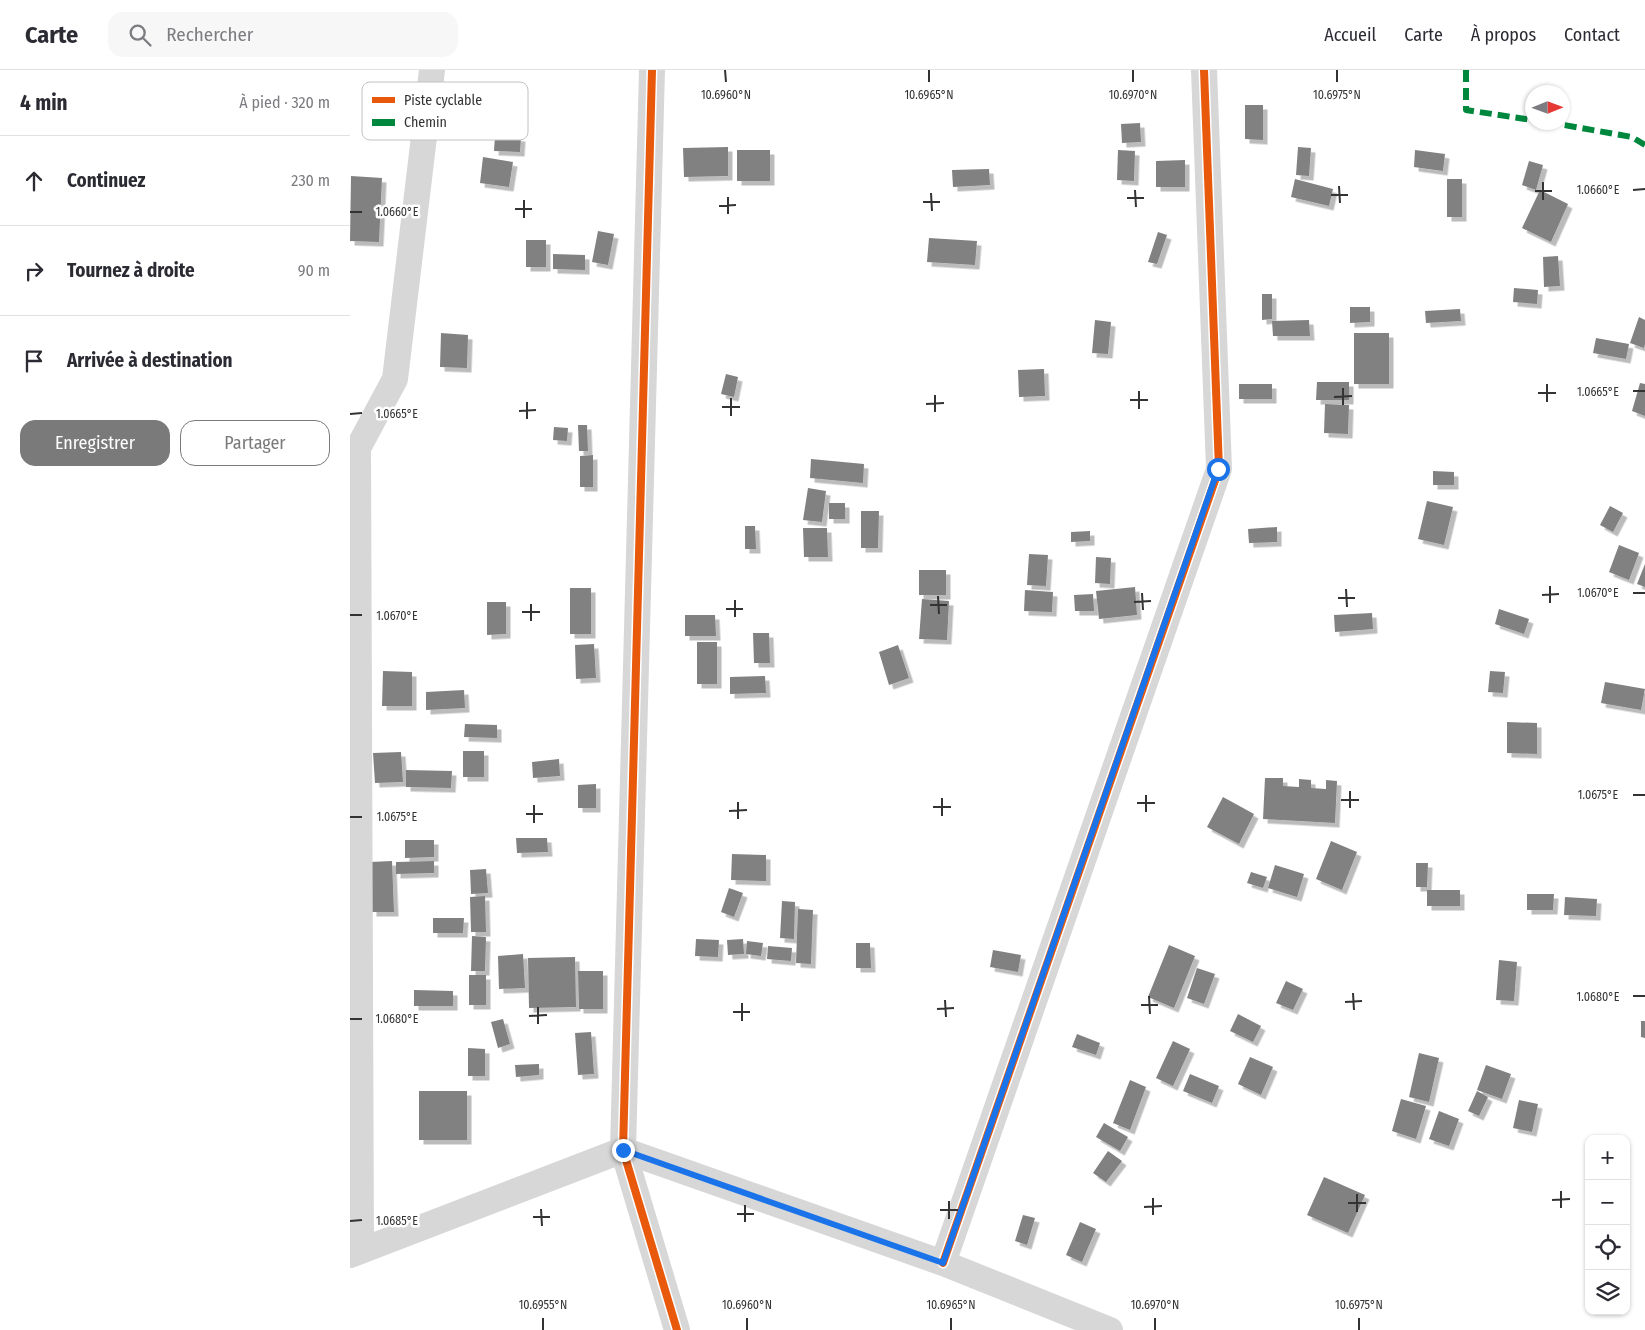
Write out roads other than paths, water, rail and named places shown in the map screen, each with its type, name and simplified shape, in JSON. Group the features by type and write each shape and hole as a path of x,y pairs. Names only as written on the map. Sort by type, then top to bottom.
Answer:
{"street":[{"path":"652,70 623,1150 677,1330"},
{"path":"943,1263 1218,469 1204,70"},
{"path":"424,140 395,379 358,448 355,1253 623,1150 943,1263 1110,1330"}]}
